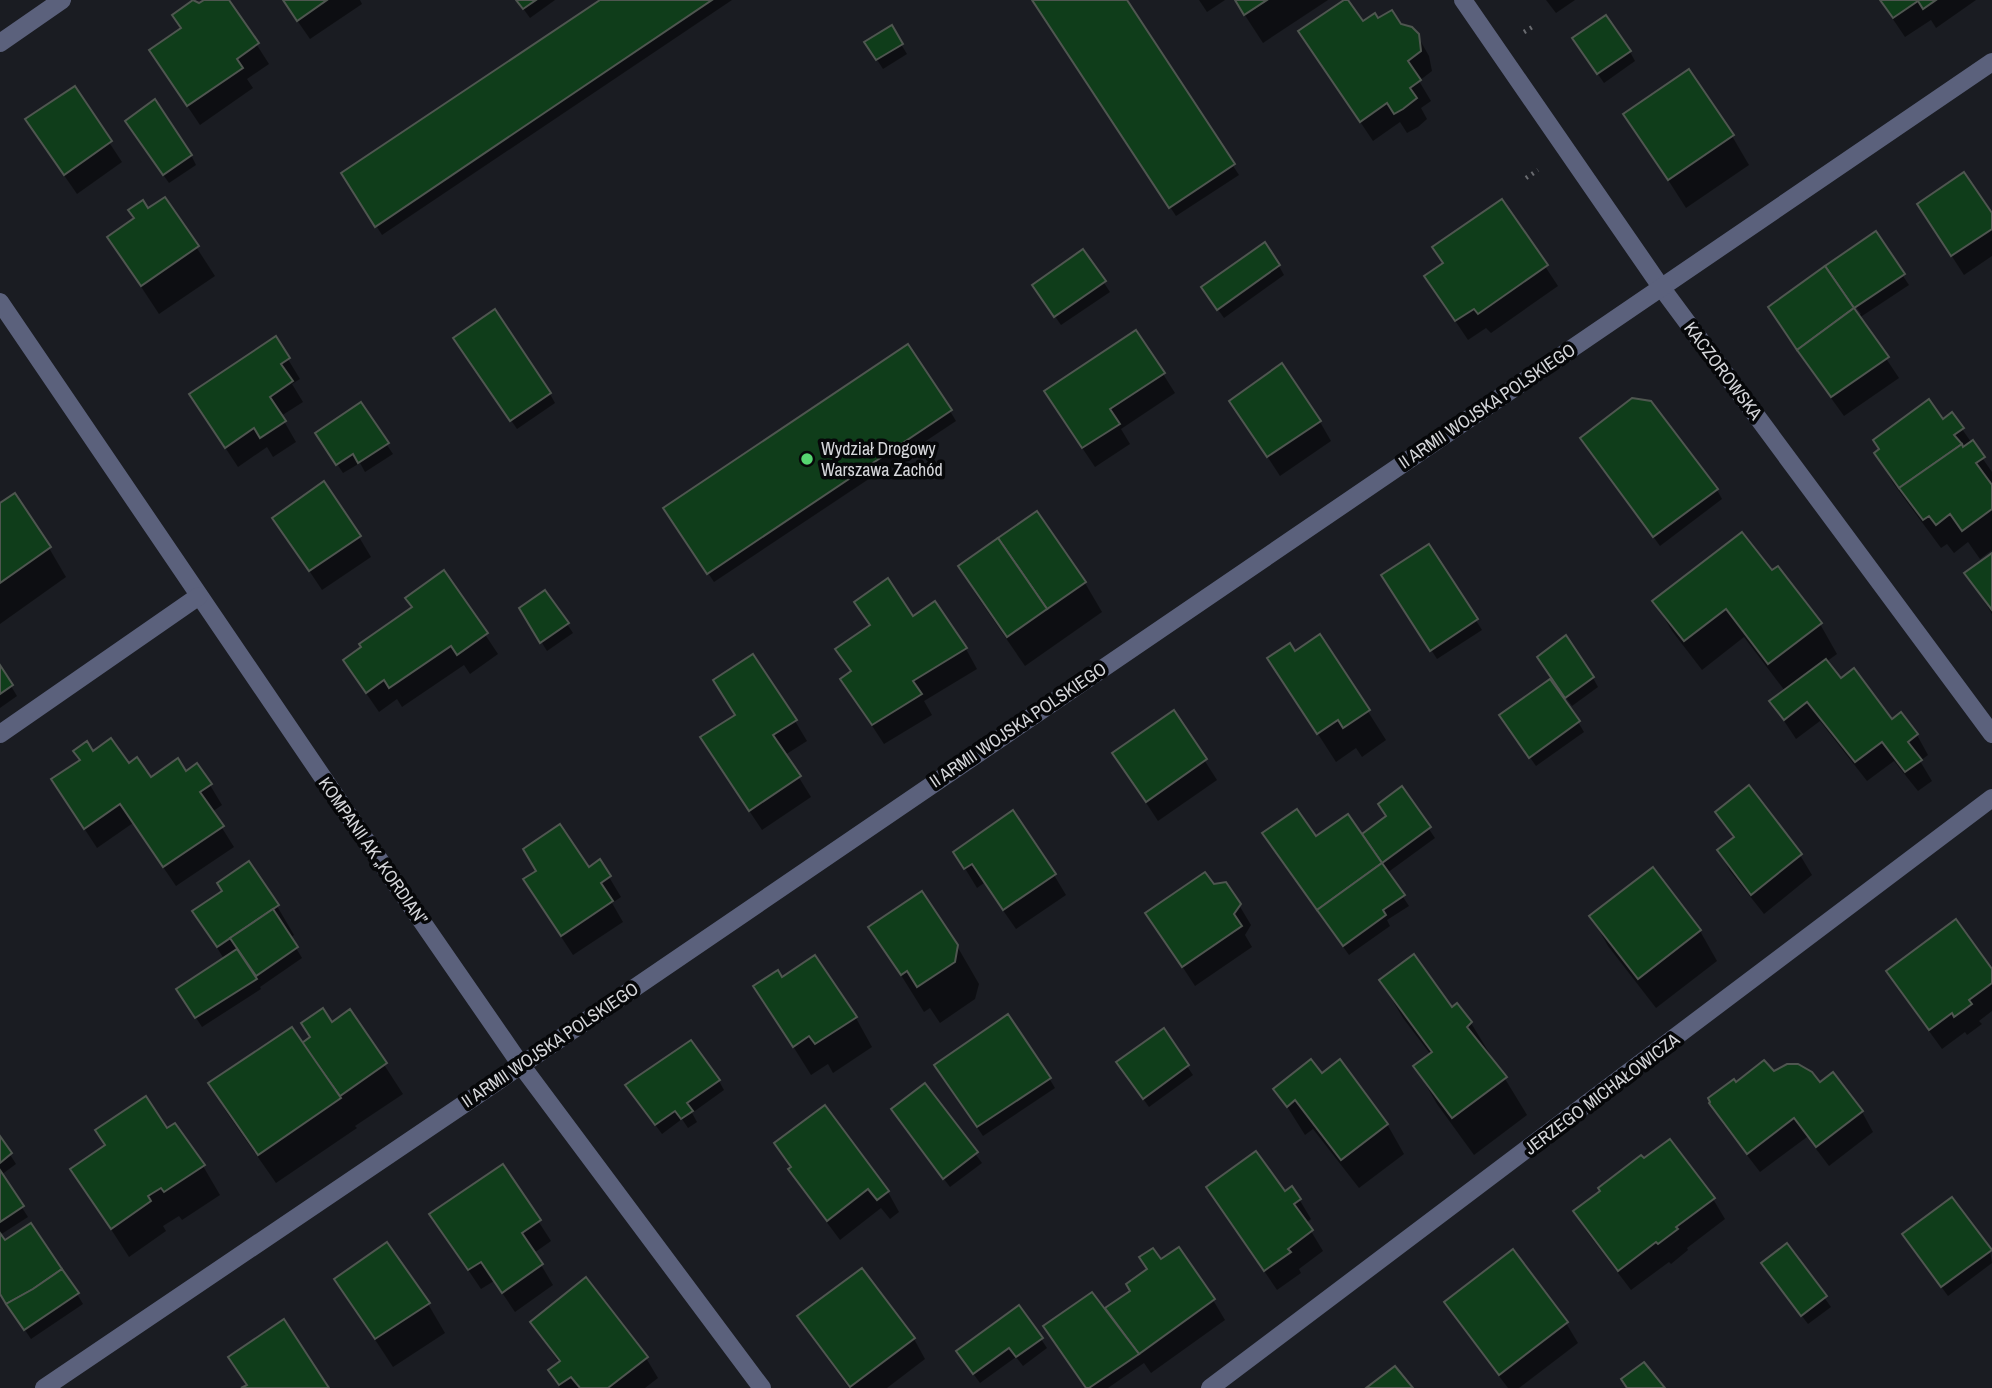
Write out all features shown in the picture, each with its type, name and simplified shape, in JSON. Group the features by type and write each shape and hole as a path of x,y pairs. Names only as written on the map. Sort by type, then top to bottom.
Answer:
{"street":[{"path":"0,43 62,0"},
{"name":"KACZOROWSKA","path":"1463,0 1661,287 1992,734"},
{"name":"II ARMII WOJSKA POLSKIEGO","path":"44,1388 1992,62"},
{"name":"KOMPANII AK „KORDIAN”","path":"0,302 521,1065 762,1388"},
{"path":"0,734 199,596"},
{"name":"JERZEGO MICHAŁOWICZA","path":"1210,1388 1992,798"}],"path":[{"path":"1526,178 1542,168"}],"building":[{"path":"193,0 199,3 204,0 229,0 259,43 237,59 243,68 187,106 149,50 181,28 172,15"},
{"path":"283,0 327,0 297,21"},
{"path":"516,0 536,0 523,9"},
{"path":"600,0 712,0 375,227 341,173"},
{"path":"1032,0 1127,0 1235,164 1169,208"},
{"path":"1235,0 1267,0 1244,15"},
{"path":"1344,0 1348,0 1363,21 1375,13 1378,18 1392,10 1401,24 1412,27 1419,34 1421,51 1408,61 1421,80 1410,88 1417,98 1394,114 1387,103 1360,122 1298,31"},
{"path":"1880,0 1936,0 1923,9 1918,1 1893,18"},
{"path":"1606,15 1631,51 1597,74 1572,38"},
{"path":"892,25 903,44 876,60 864,42"},
{"path":"1689,69 1734,135 1668,180 1623,114"},
{"path":"75,86 112,141 64,175 25,119"},
{"path":"155,99 192,155 163,175 125,121"},
{"path":"1964,172 1992,213 1992,229 1951,256 1917,204"},
{"path":"165,197 199,246 141,286 107,237 134,218 128,210 143,200 148,208"},
{"path":"1502,199 1548,265 1478,314 1474,309 1455,321 1424,276 1443,263 1432,247"},
{"path":"1876,231 1905,274 1854,308 1825,266"},
{"path":"1265,242 1280,265 1217,310 1201,287"},
{"path":"1083,249 1106,281 1054,317 1032,285"},
{"path":"1825,266 1854,308 1797,350 1768,307"},
{"path":"1854,308 1889,357 1831,397 1797,350"},
{"path":"495,309 551,393 510,421 453,338"},
{"path":"1136,330 1165,373 1110,409 1120,424 1082,448 1044,391"},
{"path":"276,336 290,358 281,364 293,381 270,397 286,421 260,438 254,428 225,448 189,394"},
{"name":"Wydział Drogowy Warszawa Zachód","path":"908,344 952,410 707,574 663,508"},
{"path":"1282,363 1321,421 1267,457 1229,401"},
{"path":"1632,398 1651,401 1718,489 1653,537 1580,438"},
{"path":"1929,399 1943,419 1952,412 1964,428 1954,435 1962,444 1899,488 1874,453 1879,449 1873,440"},
{"path":"361,402 389,443 358,463 353,454 336,465 315,433"},
{"path":"1973,440 1985,457 1976,463 1992,485 1992,509 1962,531 1950,514 1936,525 1929,516 1923,520 1899,488 1962,444 1963,447"},
{"path":"324,481 361,536 309,571 272,518"},
{"path":"15,493 51,547 0,583 0,503"},
{"path":"1037,511 1086,582 1047,609 998,538"},
{"path":"1742,532 1772,570 1778,566 1822,623 1768,664 1726,609 1684,641 1652,601"},
{"path":"998,538 1047,609 1007,637 958,566"},
{"path":"1429,544 1478,619 1430,651 1381,575"},
{"path":"1992,553 1992,610 1964,573"},
{"path":"444,570 488,633 457,655 451,646 389,688 384,680 366,693 343,660 361,647 359,644 412,607 405,598"},
{"path":"888,578 913,616 935,601 967,648 913,681 922,694 872,725 840,679 851,671 835,649 870,625 854,602"},
{"path":"545,590 569,623 540,643 519,608"},
{"path":"1320,634 1370,710 1343,728 1338,720 1317,734 1267,658 1290,643 1295,651"},
{"path":"1566,635 1594,677 1565,698 1537,657"},
{"path":"753,654 797,720 773,735 801,776 749,811 700,737 735,715 713,680"},
{"path":"1826,659 1841,678 1854,668 1892,719 1901,712 1918,734 1908,742 1922,760 1905,772 1882,742 1855,762 1807,702 1784,720 1769,701"},
{"path":"0,665 13,685 0,694"},
{"path":"1550,679 1580,721 1529,758 1499,715"},
{"path":"1174,710 1207,759 1146,802 1112,753"},
{"path":"111,738 129,763 137,757 151,777 178,758 186,771 197,763 212,784 200,792 224,826 163,867 120,804 84,829 51,779 80,760 73,751 87,741 93,751"},
{"path":"1749,785 1802,854 1751,895 1717,850 1734,837 1715,812"},
{"path":"1402,786 1431,827 1382,863 1362,834 1386,816 1378,804"},
{"path":"1297,809 1316,836 1348,814 1382,863 1317,910 1262,833"},
{"path":"1013,810 1056,874 1003,910 972,864 964,869 953,852"},
{"path":"560,824 589,867 600,859 611,876 601,883 613,901 561,936 523,879 536,871 523,849"},
{"path":"249,861 279,905 217,947 192,911 222,891 217,883"},
{"path":"1382,863 1405,895 1383,910 1386,915 1343,946 1317,910"},
{"path":"1653,867 1701,930 1638,979 1589,916"},
{"path":"1205,872 1214,884 1226,882 1241,904 1234,914 1242,926 1182,967 1145,913"},
{"path":"922,891 958,945 955,962 917,987 907,971 901,975 868,927"},
{"path":"273,909 298,947 256,976 230,938"},
{"path":"1956,919 1992,969 1992,983 1969,1000 1972,1004 1954,1017 1952,1013 1929,1030 1886,971"},
{"path":"237,949 257,979 195,1018 176,989"},
{"path":"1414,954 1452,1007 1457,1003 1472,1022 1467,1027 1507,1077 1452,1118 1413,1066 1432,1052 1379,980"},
{"path":"815,955 857,1017 815,1044 809,1036 793,1047 753,986 778,970 782,977"},
{"path":"323,1008 332,1022 350,1009 387,1063 340,1096 302,1043 310,1037 301,1023"},
{"path":"1008,1014 1051,1078 977,1127 934,1065"},
{"path":"292,1027 341,1098 258,1155 208,1083"},
{"path":"1164,1028 1189,1065 1143,1099 1116,1062"},
{"path":"691,1040 720,1080 687,1103 693,1111 681,1119 675,1111 655,1125 625,1085"},
{"path":"1311,1059 1322,1073 1340,1059 1388,1124 1341,1160 1295,1100 1287,1107 1273,1089"},
{"path":"1764,1060 1774,1071 1787,1064 1798,1064 1812,1072 1820,1082 1833,1072 1863,1111 1816,1147 1794,1118 1747,1154 1708,1098 1734,1079 1736,1082"},
{"path":"925,1083 978,1152 943,1179 891,1109"},
{"path":"146,1096 167,1128 175,1123 205,1165 164,1192 161,1188 148,1196 151,1201 111,1229 70,1169 105,1145 95,1130"},
{"path":"825,1105 889,1191 877,1200 868,1189 827,1221 788,1169 791,1167 774,1143"},
{"path":"0,1136 12,1153 0,1163"},
{"path":"1670,1139 1715,1198 1676,1227 1678,1229 1618,1271 1573,1211 1641,1155 1644,1158"},
{"path":"1256,1151 1285,1191 1292,1186 1301,1199 1294,1204 1313,1230 1288,1249 1291,1252 1264,1271 1206,1187"},
{"path":"503,1164 541,1220 522,1233 543,1264 502,1293 481,1262 468,1270 429,1214"},
{"path":"0,1170 24,1206 0,1222"},
{"path":"1952,1197 1992,1250 1941,1287 1902,1234"},
{"path":"31,1223 62,1269 6,1304 0,1294 0,1233 5,1240"},
{"path":"387,1242 430,1303 375,1339 334,1279"},
{"path":"1787,1243 1827,1296 1801,1316 1761,1263"},
{"path":"1179,1247 1215,1299 1139,1354 1105,1308 1130,1291 1126,1284 1147,1269 1139,1257 1153,1248 1161,1259"},
{"path":"1513,1249 1568,1322 1499,1375 1444,1302"},
{"path":"862,1268 915,1338 850,1387 797,1316"},
{"path":"62,1269 79,1293 24,1330 6,1304"},
{"path":"586,1277 648,1357 608,1388 580,1388 571,1377 559,1385 548,1370 560,1361 530,1322"},
{"path":"1092,1292 1139,1354 1086,1388 1043,1326"},
{"path":"1019,1305 1043,1338 1016,1357 1009,1348 973,1374 956,1351"},
{"path":"284,1319 329,1388 241,1388 247,1385 228,1357"},
{"path":"1644,1362 1665,1388 1627,1388 1621,1379"},
{"path":"1395,1366 1413,1388 1366,1388"}],"place":[{"name":"Wydział Drogowy Warszawa Zachód","path":"807,459"}]}
